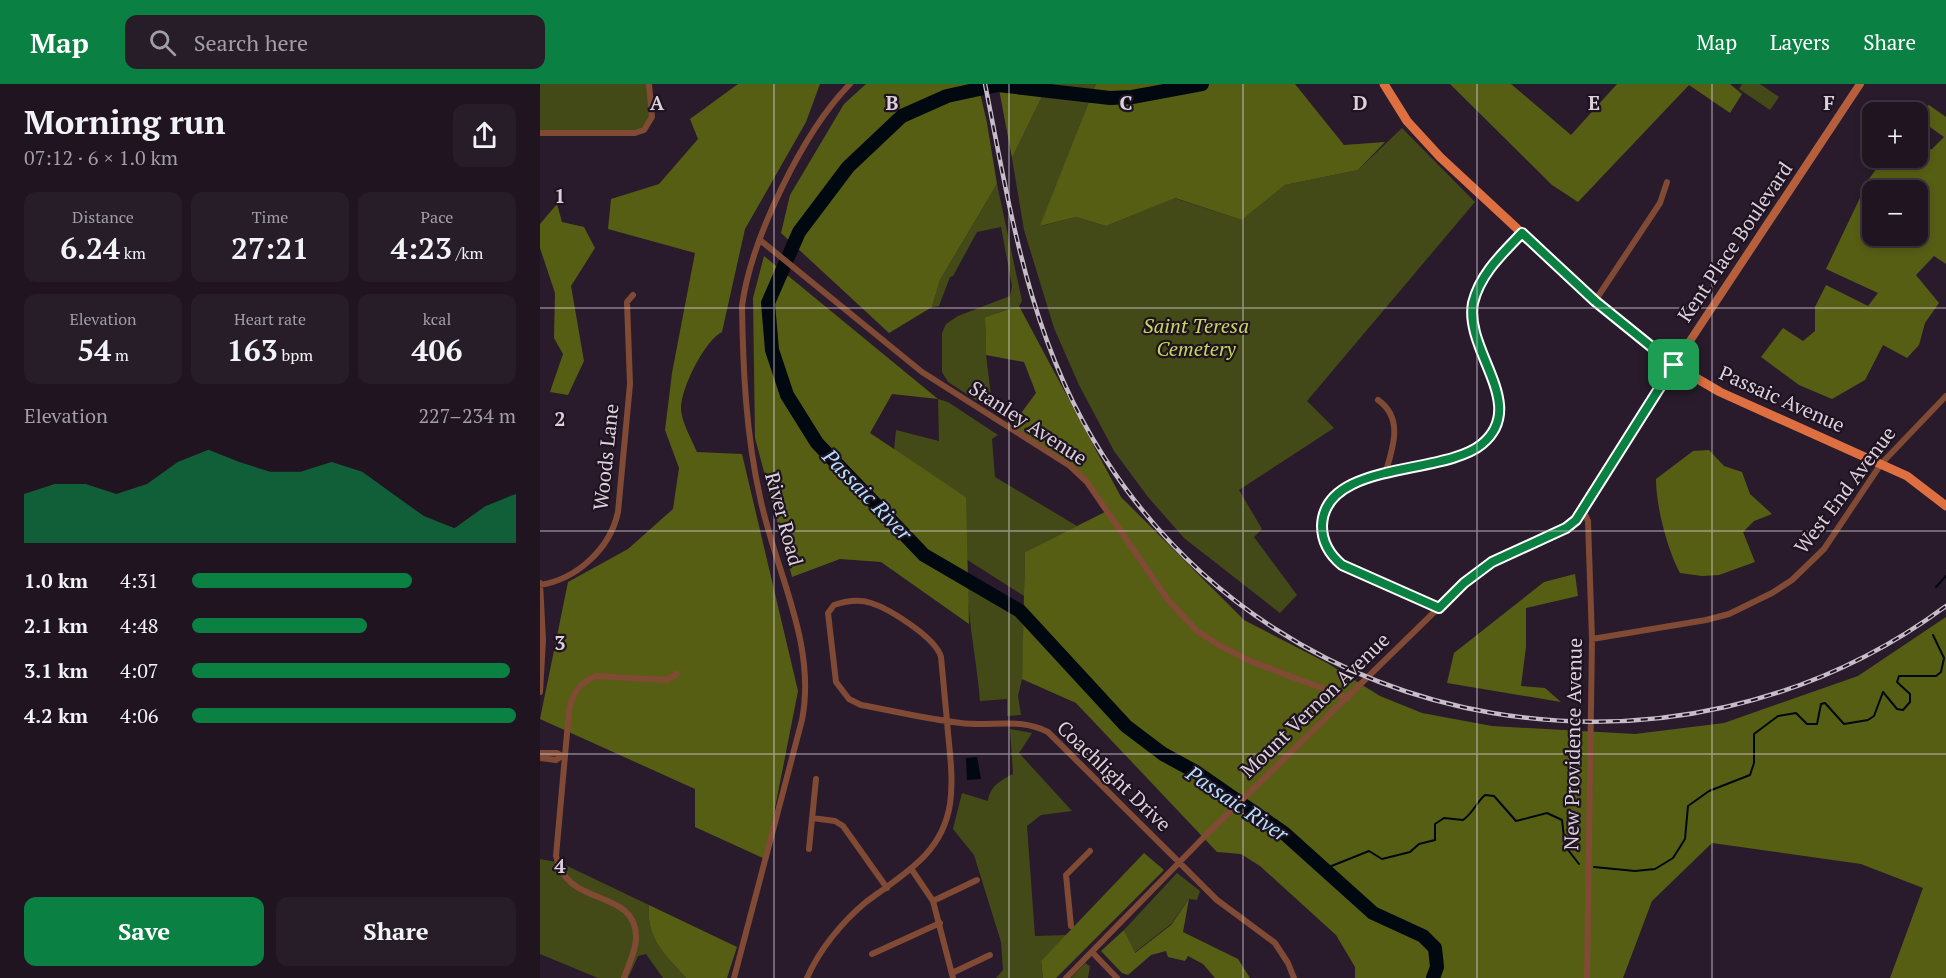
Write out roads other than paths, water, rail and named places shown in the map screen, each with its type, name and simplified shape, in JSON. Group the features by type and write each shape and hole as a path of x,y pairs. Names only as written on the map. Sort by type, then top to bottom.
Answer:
{"main road":[{"name":"Passaic Avenue","path":"1384,84 1416,131 1595,301 1674,365 1720,392 1881,464 1921,485 1946,506"}],"street":[{"path":"540,133 634,133 644,130 652,117 649,84"},
{"name":"River Road","path":"735,978 802,720 806,685 801,641 765,520 749,439 742,306 745,287 760,240 802,151 827,113 850,84"},
{"name":"Kent Place Boulevard","path":"1584,512 1674,365 1860,84"},
{"path":"1595,301 1660,203 1667,182"},
{"path":"1439,608 1342,565 1327,548 1322,524 1333,497 1353,483 1460,455 1484,443 1491,433 1498,416 1499,398 1494,380 1475,339 1473,308 1485,275 1522,233"},
{"name":"Stanley Avenue","path":"760,240 922,372 1070,466 1087,482 1168,600 1197,631 1250,661 1348,698"},
{"name":"Woods Lane","path":"540,583 557,582 584,564 601,549 614,528 618,512 630,384 627,302 633,295"},
{"name":"West End Avenue","path":"1592,639 1706,620 1751,605 1772,593 1810,565 1824,549 1881,464 1946,396"},
{"path":"1378,400 1390,411 1395,426 1385,474"},
{"name":"Mount Vernon Avenue","path":"1066,978 1207,834 1464,583 1492,562 1566,528 1584,512"},
{"name":"New Providence Avenue","path":"1584,512 1588,521 1592,639 1587,978"},
{"path":"540,583 543,640 540,692"},
{"name":"Coachlight Drive","path":"947,721 941,657 935,644 871,603 842,602 830,610 827,620 835,678 841,692 861,705 947,721 968,724 1019,722 1048,732 1217,900 1275,943 1294,978"},
{"path":"624,978 636,941 635,928 629,915 621,907 572,885 559,870 556,856 562,757 571,698 586,680 596,676 666,680 677,674"},
{"path":"807,978 841,928 866,903 912,870 938,839 949,810 951,790 947,721"},
{"path":"540,756 556,760 562,757"},
{"path":"809,849 816,779"},
{"path":"812,818 835,821 843,826 887,888"},
{"path":"1071,926 1066,875 1090,851"},
{"path":"912,870 933,901 952,975 990,954"},
{"path":"933,901 977,880"},
{"path":"872,954 940,923"},
{"path":"1092,952 1117,978"}],"waterway":[{"name":"Passaic River","path":"1202,84 1132,97 1110,98 998,85 947,96 902,116 848,167 799,232 768,303 772,350 787,395 817,443 924,555 1020,611 1126,726 1163,754 1196,772 1284,833 1373,913 1423,936 1435,948 1437,967 1433,978"},
{"path":"1936,587 1946,576"},
{"path":"1594,867 1635,871 1655,869 1673,858 1685,839 1688,806 1709,791 1750,775 1754,763 1754,734 1778,716 1796,713 1807,724 1817,724 1821,704 1825,703 1844,724 1868,720 1874,716 1883,692 1897,709 1903,710 1910,702 1910,694 1897,682 1899,676 1936,676 1941,672 1944,658 1933,635"},
{"path":"1324,869 1369,851 1382,859 1410,852 1419,844 1435,840 1435,824 1444,818 1463,820 1485,795 1494,796 1516,821 1547,813 1562,820 1565,846 1579,864"}],"railway":[{"path":"985,84 1004,181 1027,276 1058,369 1079,414 1104,457 1181,553 1275,628 1379,682 1492,713 1609,721 1727,707 1840,668 1946,606"}],"park label":[{"name":"Saint Teresa Cemetery","path":"1196,338"}]}
